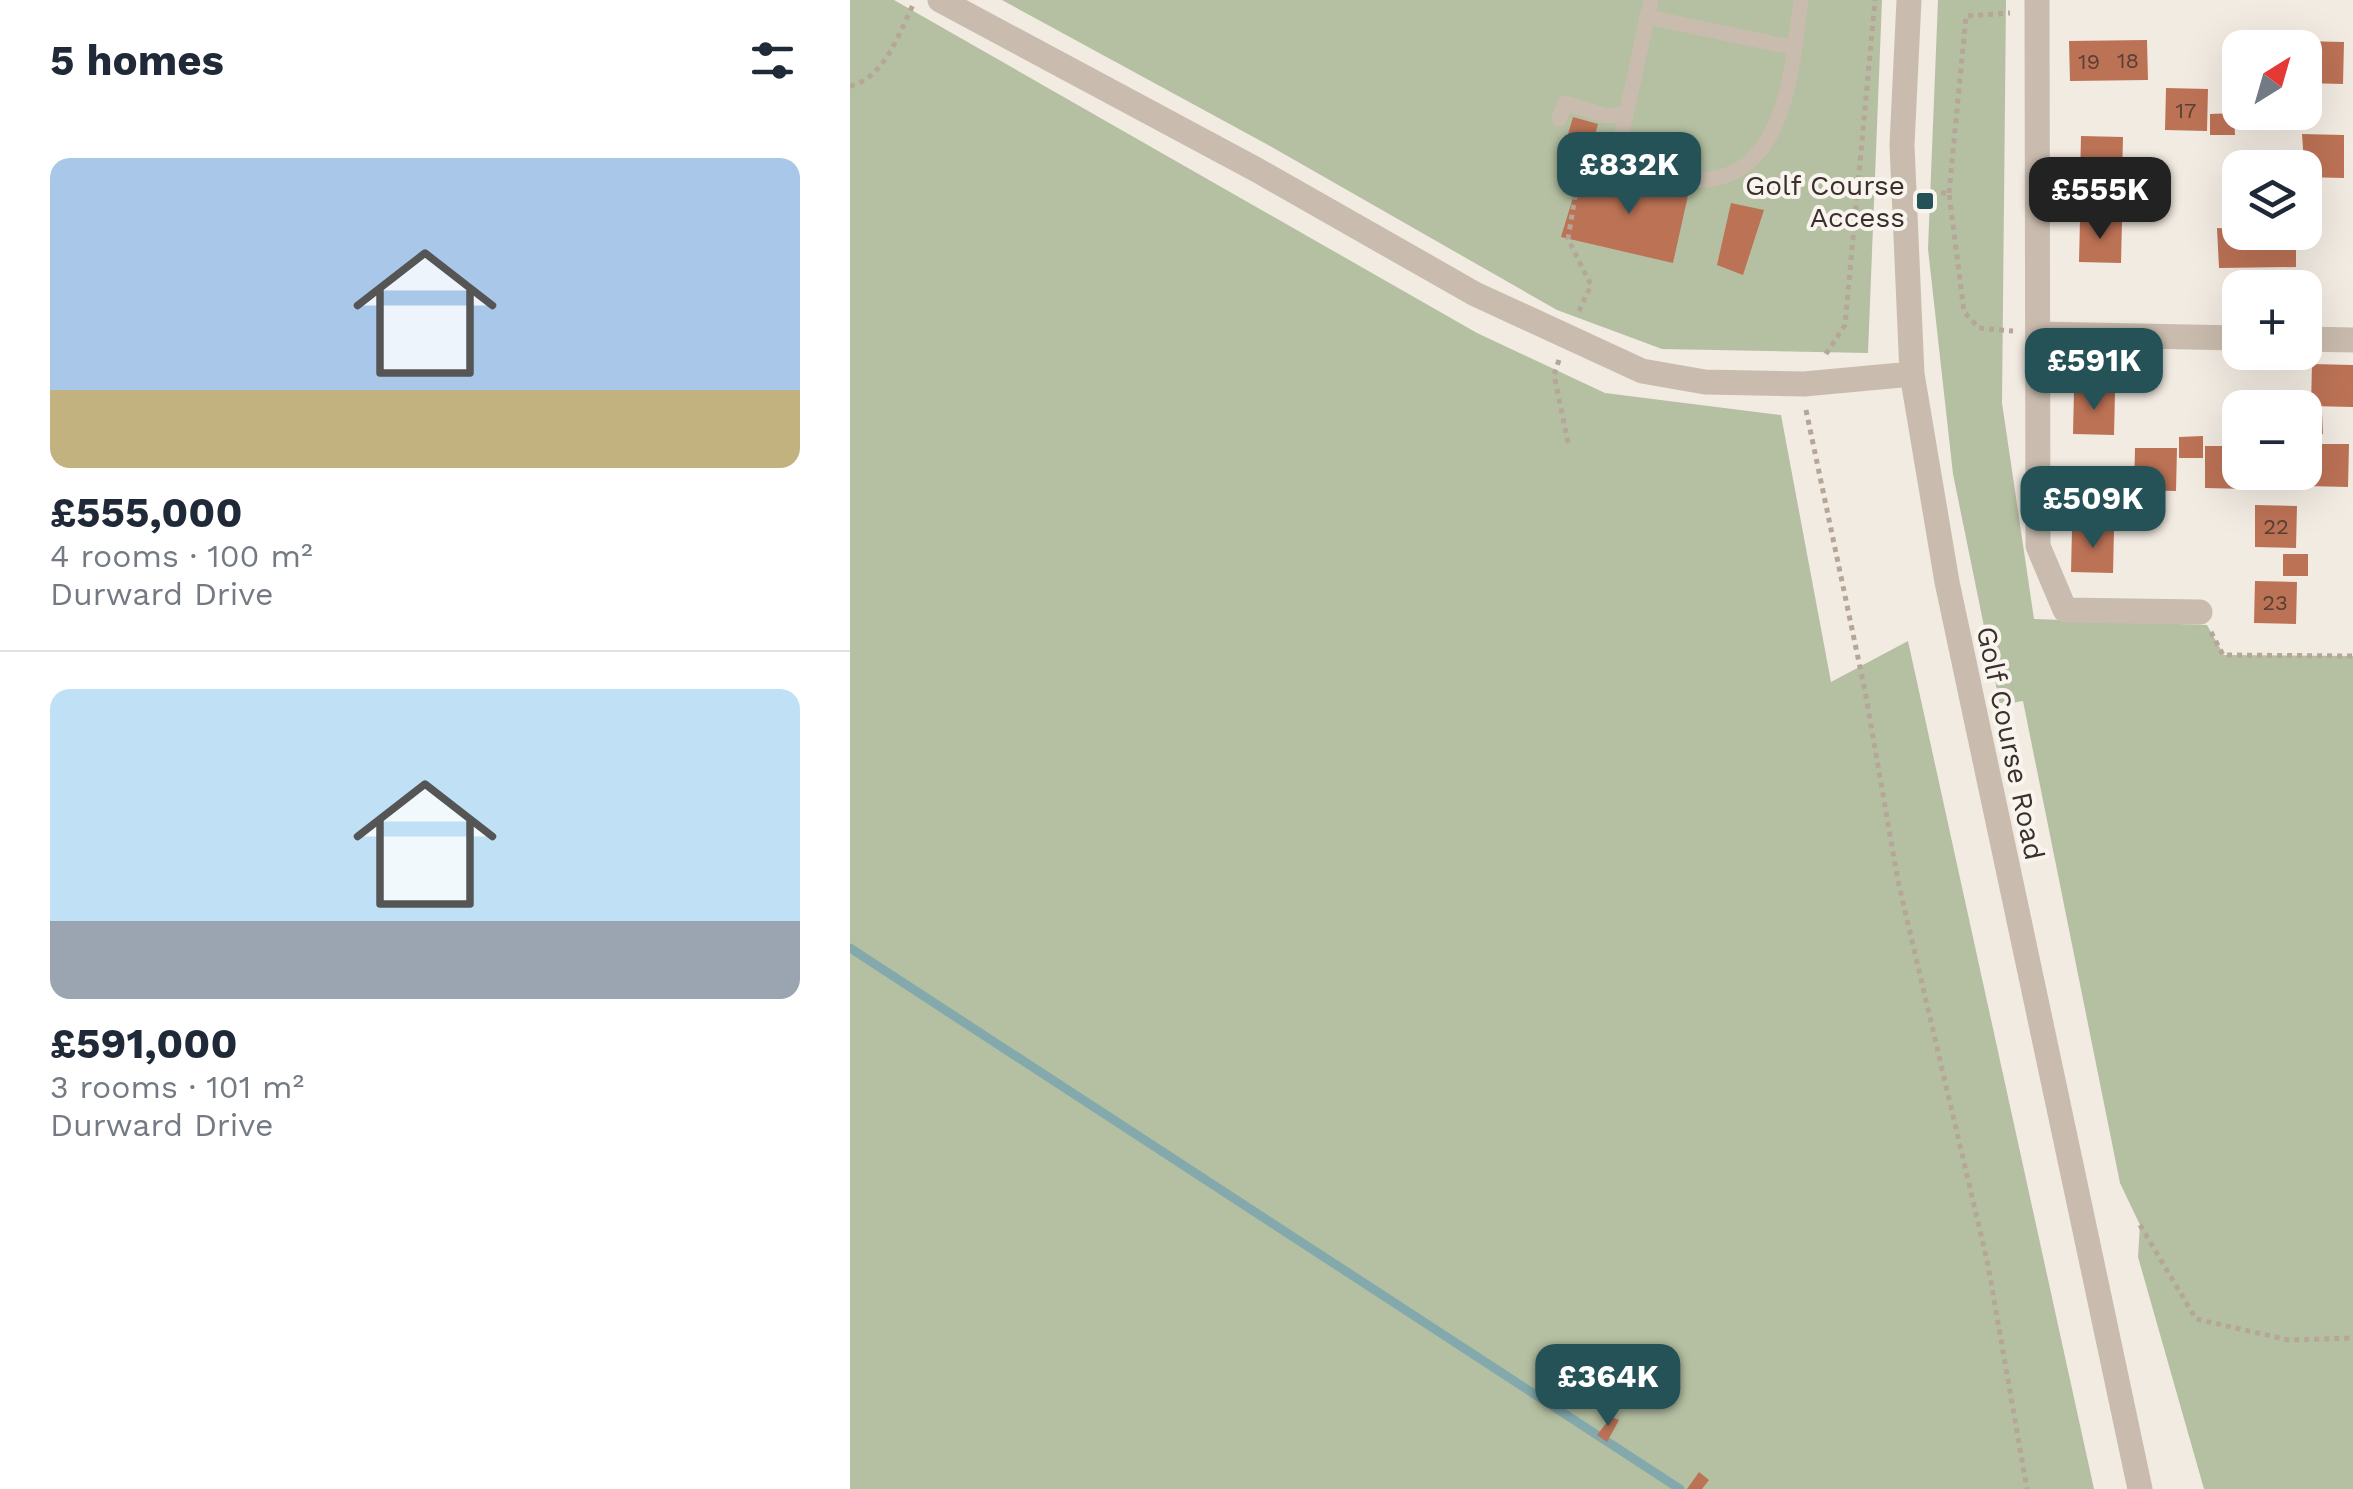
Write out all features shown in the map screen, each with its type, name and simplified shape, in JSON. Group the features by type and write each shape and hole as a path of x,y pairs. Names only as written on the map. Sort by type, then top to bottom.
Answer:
{"street":[{"path":"940,0 1257,170 1474,294 1642,371 1704,382 1804,384 1912,374"},
{"name":"Golf Course Road","path":"1909,0 1903,194 1912,374 1947,582 2140,1489"},
{"path":"2037,6 2038,546 2064,610 2200,612"},
{"path":"2039,334 2222,338"},
{"path":"2322,339 2353,340"}],"lane":[{"path":"1651,0 1623,114 1620,142 1630,160 1670,178 1710,182 1740,168 1767,141 1784,110 1801,0"},
{"path":"1647,17 1795,48"},
{"path":"1559,119 1564,104 1607,116 1623,114"}],"path":[{"path":"850,86 868,82 883,63 915,0"},
{"path":"1875,0 1845,325 1832,349 1805,361 1807,424 1838,558 1898,881 1988,1264 2026,1489"},
{"path":"2037,6 1966,16 1949,193 1964,312 1980,328 2039,334"},
{"path":"1903,194 1949,193"},
{"path":"2200,612 2223,655 2353,656"},
{"path":"2140,1225 2196,1320 2289,1340 2353,1338"}],"green space":[{"path":"850,0 894,0 1477,333 1605,393 1781,415 1831,682 1908,641 2094,1489 850,1489"},
{"path":"1002,0 1882,0 1868,353 1662,349 1557,310 1270,146"},
{"path":"1938,0 2006,0 2002,403 2034,619 2207,625 2224,655 2353,656 2353,1489 2204,1489 2138,1257 2140,1225 2120,1183 2023,701 2000,705 1953,474 1928,249"}],"building":[{"path":"2147,40 2148,80 2070,81 2069,41"},
{"path":"2322,41 2344,42 2343,84 2322,83"},
{"path":"2166,88 2208,89 2207,131 2165,130"},
{"path":"2210,114 2222,114 2222,130 2235,130 2235,135 2210,135"},
{"path":"1573,117 1598,124 1585,172 1558,168"},
{"path":"2302,134 2344,135 2344,178 2322,177 2322,150 2303,150"},
{"path":"2081,136 2123,137 2122,179 2080,178"},
{"path":"1621,173 1689,191 1673,263 1561,237 1578,181 1620,192"},
{"path":"2070,185 2095,185 2095,207 2070,207"},
{"path":"1731,203 1764,210 1743,275 1717,265"},
{"path":"2080,220 2122,221 2121,263 2079,262"},
{"path":"2217,228 2222,228 2222,250 2296,250 2296,267 2219,268"},
{"path":"2322,364 2353,365 2353,407 2322,406 2322,390 2311,390 2312,370 2322,370"},
{"path":"2074,391 2115,392 2114,435 2073,434"},
{"path":"2203,436 2203,458 2179,458 2179,437"},
{"path":"2322,444 2349,444 2348,487 2322,486"},
{"path":"2205,446 2222,446 2222,488 2205,488"},
{"path":"2135,448 2177,448 2176,491 2134,490"},
{"path":"2255,505 2297,506 2296,548 2255,547"},
{"path":"2072,530 2114,530 2113,573 2071,572"},
{"path":"2283,554 2308,554 2308,576 2283,576"},
{"path":"2255,581 2297,582 2296,624 2254,623"},
{"path":"1611,1417 1619,1420 1607,1442 1597,1435"},
{"path":"1699,1472 1709,1480 1702,1489 1687,1489"}],"waterway":[{"path":"850,948 1680,1489"}],"place":[{"name":"Golf Course Access","path":"1925,201"}]}
